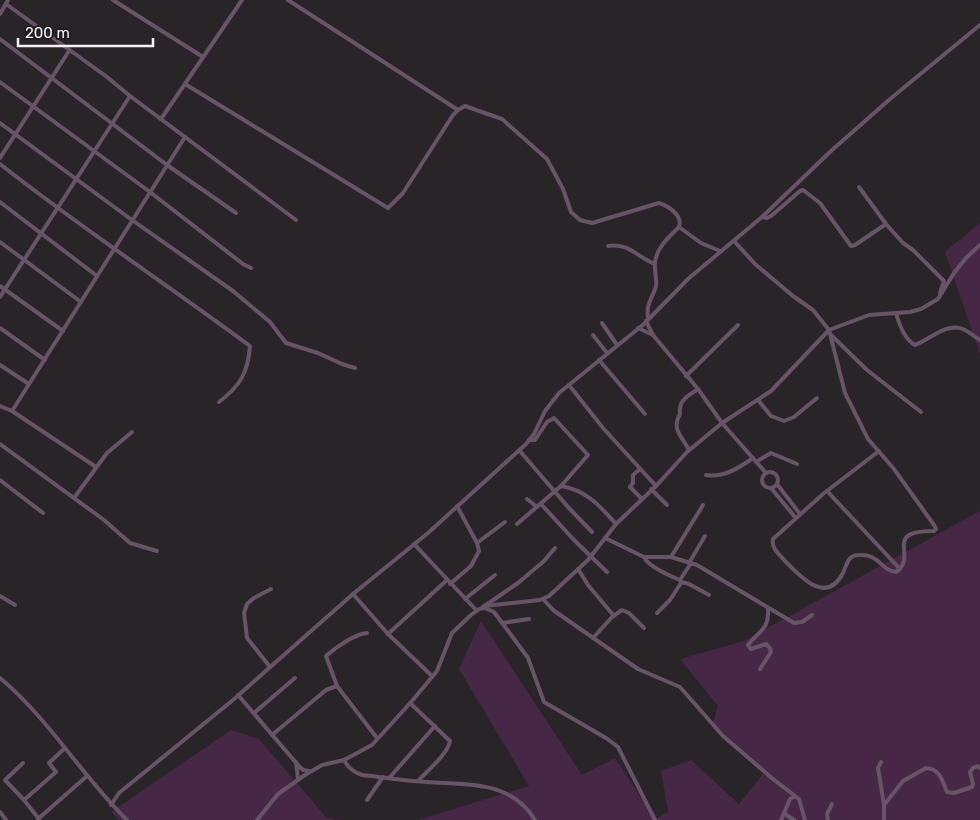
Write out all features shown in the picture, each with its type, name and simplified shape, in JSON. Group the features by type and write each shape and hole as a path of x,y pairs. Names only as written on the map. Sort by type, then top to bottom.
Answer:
{"street":[{"path":"113,0 203,58"},
{"path":"161,119 242,0"},
{"path":"288,0 458,110"},
{"path":"0,14 7,2 69,51 108,77 130,96 296,220"},
{"path":"111,805 120,793 238,695 457,506 529,440 545,411 559,393 638,328 688,279 762,217 831,151 890,99 980,25"},
{"path":"0,40 167,165 236,213"},
{"path":"0,158 69,51"},
{"path":"0,82 94,150 243,264 251,268"},
{"path":"185,84 388,208 403,193 458,110 465,106 502,119 548,159 563,189 571,212 580,220 592,223 655,203 664,205 679,217 680,223 679,227 662,245 655,264 656,283 649,300 647,312 647,320 653,336 698,389 722,423 766,473"},
{"path":"0,297 130,96"},
{"path":"0,123 233,291 270,322 286,343 318,352 355,368"},
{"path":"12,411 185,137"},
{"path":"0,164 57,208 250,346 249,362 245,374 231,393 219,402"},
{"path":"859,187 886,224 903,243 913,250 944,281 938,299"},
{"path":"762,217 767,218 771,216 803,190 820,203 851,246 886,224"},
{"path":"0,202 97,276"},
{"path":"679,227 701,244 720,251"},
{"path":"734,241 755,264 813,310 829,332 867,370 921,412"},
{"path":"0,242 81,302"},
{"path":"483,607 543,599 590,557 616,524 656,486 689,450 722,423 771,391 829,332 869,315 921,309 938,299 954,273 980,245"},
{"path":"608,246 624,246 655,264"},
{"path":"0,286 63,331"},
{"path":"896,313 900,326 911,343 915,345 953,327 963,329 980,340"},
{"path":"602,323 617,345"},
{"path":"686,376 738,325"},
{"path":"0,328 45,360"},
{"path":"638,328 653,336"},
{"path":"829,332 845,393 868,438 879,451 936,529 934,531 918,531 906,536 903,542 904,561 896,572 891,572 876,558 857,554 849,559 837,580 823,588 817,587 796,572 774,548 772,543 774,536 827,491 879,451"},
{"path":"593,335 607,353"},
{"path":"600,360 645,414"},
{"path":"0,364 30,384"},
{"path":"569,385 603,428 656,486"},
{"path":"689,450 676,429 676,421 680,414 680,403 698,389"},
{"path":"758,400 771,416 784,421 794,417 817,398"},
{"path":"0,406 12,411 96,467"},
{"path":"517,524 555,492 588,455 554,418 547,422 535,440 529,440"},
{"path":"74,498 107,453 132,432"},
{"path":"0,444 104,520 130,543 157,550"},
{"path":"519,450 592,532"},
{"path":"756,462 771,453 797,464"},
{"path":"706,475 716,477 752,458"},
{"path":"640,468 633,475 633,483 630,486 642,499"},
{"path":"796,518 771,488 762,482 766,473 772,472 775,474 777,484 800,514"},
{"path":"0,480 43,513"},
{"path":"771,488 777,484"},
{"path":"561,486 582,492 590,497 616,524"},
{"path":"651,489 667,506"},
{"path":"827,491 900,569"},
{"path":"527,498 537,507"},
{"path":"541,504 590,557 607,572"},
{"path":"671,557 703,505"},
{"path":"450,584 471,566 480,551 457,506"},
{"path":"477,543 505,522"},
{"path":"657,612 676,593 681,585 680,581 705,536"},
{"path":"605,538 644,557 671,557 711,572 794,623 802,622 812,615"},
{"path":"414,544 476,611"},
{"path":"238,695 303,770 308,771 332,762 344,760 372,745 410,703 437,671 452,633 476,611 518,583 555,548"},
{"path":"644,557 650,564 708,595"},
{"path":"578,569 588,585 614,616"},
{"path":"465,599 495,575"},
{"path":"388,634 447,580"},
{"path":"270,667 247,638 244,613 247,604 271,589"},
{"path":"353,594 388,634 432,676"},
{"path":"0,596 15,605"},
{"path":"543,599 553,610 638,669 680,687 723,736 773,779 800,799 805,820"},
{"path":"483,607 494,612 528,658 544,702 618,747 655,820"},
{"path":"760,669 770,652 770,648 766,644 751,649 748,645 765,628 768,620 768,608"},
{"path":"593,638 622,610 625,610 644,628"},
{"path":"502,622 529,619"},
{"path":"368,633 356,634 345,644 334,649 326,656 337,686 377,738"},
{"path":"254,713 295,678"},
{"path":"1,680 31,709 111,805 126,820"},
{"path":"272,735 326,690 337,686"},
{"path":"410,703 450,741 449,745 418,781"},
{"path":"390,777 435,726"},
{"path":"24,800 56,772 48,763 65,748"},
{"path":"295,760 298,779"},
{"path":"344,760 353,772 362,775 478,786 506,793 528,809 534,820"},
{"path":"881,762 878,768 884,805 884,820"},
{"path":"23,763 6,780 24,800 38,820 87,776"},
{"path":"884,805 903,781 926,768 937,772 942,778 947,792 954,793 972,786 970,772 977,766 980,768"},
{"path":"257,820 278,794 314,769"},
{"path":"367,800 383,777"},
{"path":"781,820 790,799 795,796"},
{"path":"828,820 827,814 832,804"},
{"path":"0,812 6,820"},
{"path":"785,814 794,820"}],"shaded area":[{"path":"980,223 980,354 945,252"},
{"path":"980,511 980,820 418,820 529,786 459,669 481,621 582,775 615,758 655,819 668,812 661,771 691,760 739,804 764,773 713,723 718,706 680,659 744,641"},
{"path":"231,730 259,739 327,818 341,820 119,820 111,812"}]}
